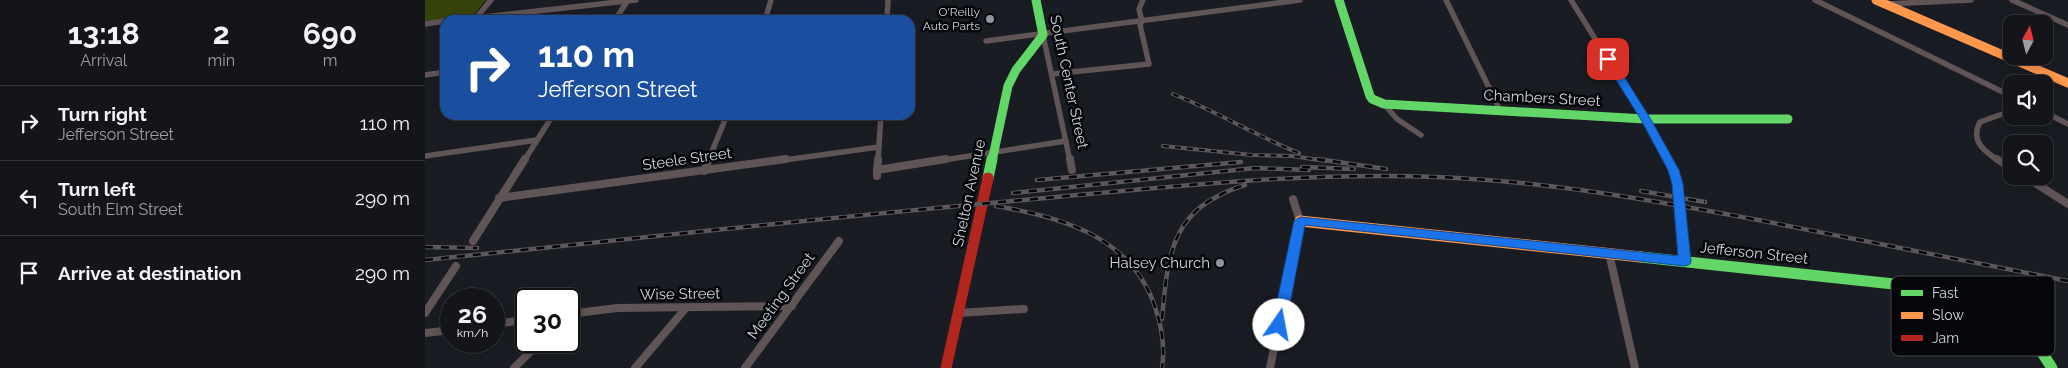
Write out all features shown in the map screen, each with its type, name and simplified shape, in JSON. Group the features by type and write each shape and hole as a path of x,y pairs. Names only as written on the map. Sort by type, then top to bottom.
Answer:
{"street":[{"path":"478,15 491,0"},
{"path":"618,15 628,0"},
{"path":"501,15 636,0"},
{"path":"766,15 771,0"},
{"path":"887,15 888,0"},
{"name":"South Center Street","path":"1036,0 1072,170"},
{"path":"1051,74 1149,64 1140,24 1142,21 1139,9 1143,0"},
{"path":"1252,0 1255,6"},
{"path":"986,41 1300,0"},
{"path":"1339,0 1370,96 1372,99 1383,104 1397,119 1421,134"},
{"path":"1446,0 1500,110"},
{"path":"1571,0 1645,118 1673,170 1678,184 1685,261"},
{"path":"1815,0 2003,92"},
{"path":"1881,2 1971,0"},
{"path":"2011,0 2068,25"},
{"path":"1881,2 2068,82"},
{"path":"425,24 440,22"},
{"name":"Shelton Avenue","path":"946,368 1008,86 1017,70 1043,35"},
{"path":"425,75 440,73"},
{"name":"Chambers Street","path":"1383,104 1645,118 1788,119"},
{"path":"2003,114 1980,122 1977,126 1977,138 1984,151 2003,163"},
{"path":"2053,116 2068,124"},
{"path":"473,241 550,120"},
{"path":"705,171 725,120"},
{"path":"881,120 877,173 1066,141"},
{"path":"425,156 537,140"},
{"name":"Steele Street","path":"499,198 879,147"},
{"path":"2038,185 2068,204"},
{"path":"1270,368 1300,221 1293,199"},
{"name":"Jefferson Street","path":"1300,221 1891,283"},
{"name":"Meeting Street","path":"745,368 839,241"},
{"path":"1609,253 1635,368"},
{"path":"425,313 456,266"},
{"name":"Wise Street","path":"580,313 617,308 792,306"},
{"path":"635,368 685,308"},
{"path":"958,314 1024,308"},
{"path":"425,333 440,331"},
{"path":"514,368 529,353"},
{"name":"Jefferson Street","path":"2044,356 2052,368"}],"green space":[{"path":"425,0 495,0 485,1 474,15 440,15 440,19 425,21"}],"railway":[{"path":"1173,94 1299,153"},
{"path":"1163,146 1252,155 1292,156 1326,161"},
{"path":"1317,159 1386,169"},
{"path":"1037,180 1241,162"},
{"path":"1302,167 1354,169"},
{"path":"1013,193 1255,168 1309,170"},
{"path":"425,260 813,220 1143,189 1290,178 1387,176 1477,179 1598,192 1758,220 2043,276"},
{"path":"1162,319 1167,273 1171,253 1178,236 1188,220 1202,206 1220,195 1245,185"},
{"path":"1641,191 1705,202"},
{"path":"996,206 1069,224 1092,234 1112,247 1130,263 1144,283 1155,307 1163,345 1162,368"},
{"path":"425,247 477,248"},
{"path":"2055,278 2068,281"}],"traffic: fast":[{"path":"988,178 1008,86 1016,70 1043,35 1036,0"},
{"path":"1339,0 1370,96 1372,99 1384,104 1645,119 1788,119"},
{"path":"1641,257 1891,284"},
{"path":"2044,356 2052,368"}],"traffic: slow":[{"path":"1876,0 2068,83"},
{"path":"1300,221 1641,257"}],"traffic: jam":[{"path":"946,368 988,178"}],"place":[{"name":"O'Reilly Auto Parts","path":"990,19"},
{"name":"Halsey Church","path":"1220,263"}],"route":[{"path":"1279,325 1300,221 1685,261 1678,184 1673,170 1645,118 1608,59"}]}
